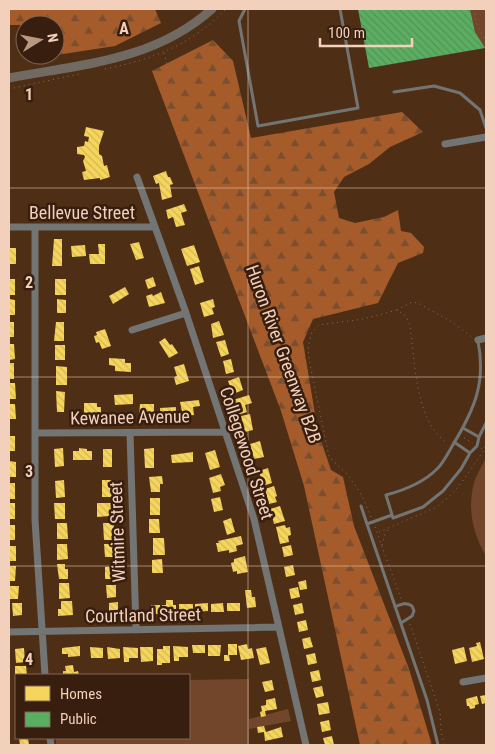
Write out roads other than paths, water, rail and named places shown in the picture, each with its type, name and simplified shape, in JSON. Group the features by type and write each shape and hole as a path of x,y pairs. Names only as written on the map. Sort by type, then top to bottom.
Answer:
{"main road":[{"path":"9,78 129,55 161,43 180,33 212,9"}],"street":[{"path":"445,144 486,137"},
{"name":"Collegewood Street","path":"137,177 186,313 254,519 306,745"},
{"name":"Bellevue Street","path":"9,227 155,227"},
{"path":"35,227 35,520 45,674"},
{"path":"132,330 186,313"},
{"path":"478,340 486,338"},
{"name":"Kewanee Avenue","path":"36,433 224,432"},
{"name":"Witmire Street","path":"130,433 136,630"},
{"name":"Courtland Street","path":"9,632 278,627"},
{"path":"463,682 486,678"}],"lane":[{"path":"245,9 239,21 258,126 358,108 340,9"},
{"path":"394,92 434,86 460,94 480,110 486,128"},
{"path":"478,340 482,359 480,388 463,428 438,468 409,488 386,495 393,518 423,507 443,491 477,446 486,423"},
{"path":"463,428 479,437"},
{"path":"454,442 470,453"},
{"path":"360,506 427,700 438,745"},
{"path":"366,524 392,515"},
{"path":"395,606 408,604 412,606 414,611 412,616 401,623"}]}
